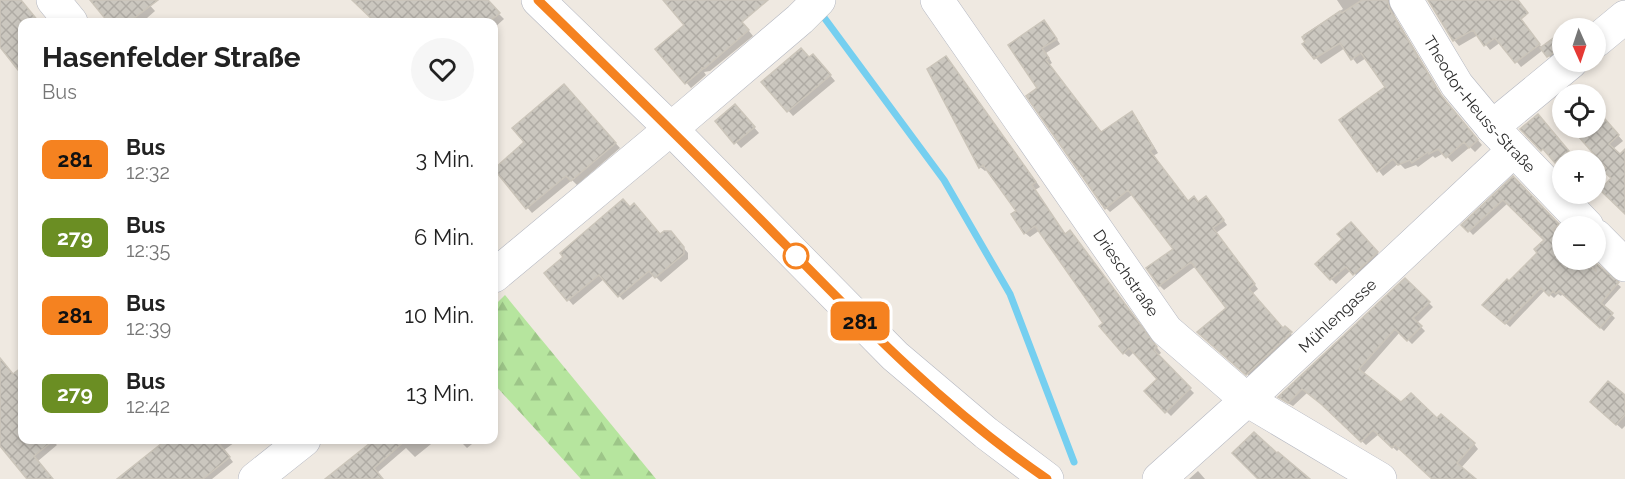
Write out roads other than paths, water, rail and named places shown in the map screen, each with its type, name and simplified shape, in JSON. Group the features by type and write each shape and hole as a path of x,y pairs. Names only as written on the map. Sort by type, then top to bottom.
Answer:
{"street":[{"path":"53,0 68,18"},
{"path":"538,0 671,129 895,356 986,433 1047,479"},
{"name":"Drieschstraße","path":"937,0 1166,330 1248,400 1380,479"},
{"name":"Theodor-Heuss-Straße","path":"1406,0 1457,85 1502,139 1577,216"},
{"path":"498,273 671,129 809,9"},
{"path":"1606,33 1625,17"},
{"name":"Mühlengasse","path":"1159,479 1248,400 1502,139 1562,72"},
{"path":"1606,246 1625,266"},
{"path":"255,479 299,444"}],"waterway":[{"path":"820,12 944,180 1010,294 1074,462"}]}
